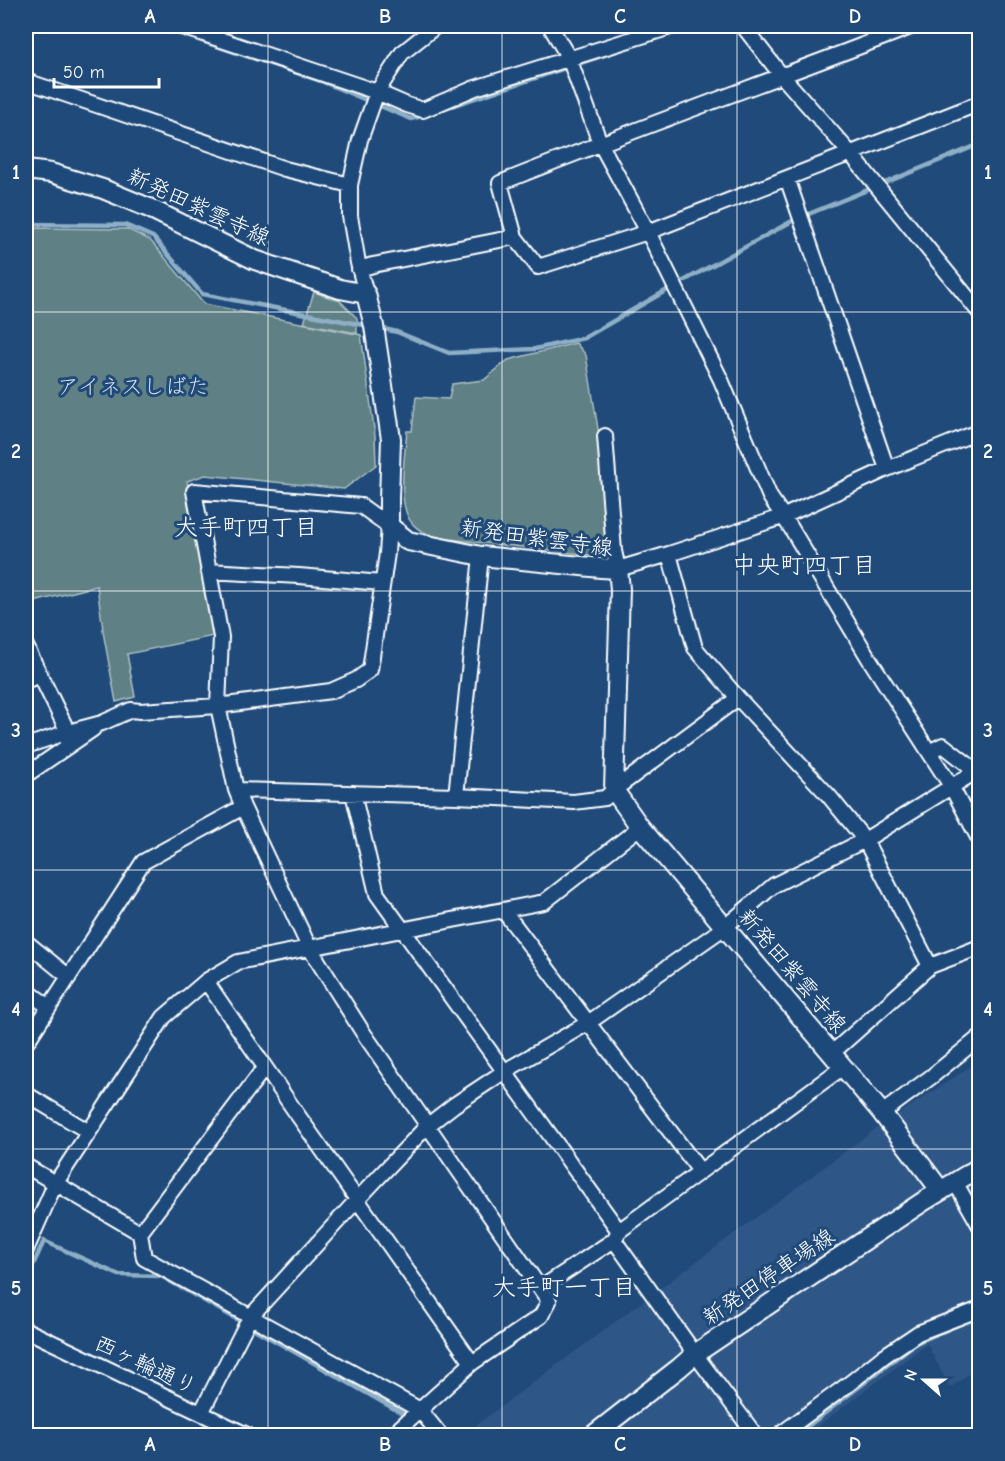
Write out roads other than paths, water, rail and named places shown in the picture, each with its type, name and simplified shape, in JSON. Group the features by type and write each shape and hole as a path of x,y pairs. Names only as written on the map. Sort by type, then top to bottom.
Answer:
{"main road":[{"name":"新発田紫雲寺線","path":"26,170 51,173 103,189 149,208 255,260 340,289 366,294"},
{"path":"366,294 374,326 391,439 389,526"},
{"name":"新発田紫雲寺線","path":"389,526 408,541 482,556 618,569 620,589 614,790 640,827 882,1113 948,1187"},
{"name":"新発田停車場線","path":"592,1436 695,1354 980,1167"}],"street":[{"path":"180,26 377,92 423,110 475,88 674,26"},
{"path":"366,294 359,269 350,216 350,185 360,140 377,92 402,53 436,26"},
{"path":"549,26 569,58 600,143 648,232 722,380 770,497 868,657 951,786 980,841"},
{"path":"743,26 980,313"},
{"path":"913,26 600,143 500,183 515,237 537,267 648,232 980,103"},
{"path":"26,81 285,169 350,185"},
{"path":"787,178 887,469"},
{"path":"359,269 515,237"},
{"path":"605,436 614,551 618,569 782,517 887,469 980,431"},
{"path":"26,746 102,723 131,710 219,706 331,691 356,680 370,670 389,526 361,506 194,491 221,637 219,706 236,790 243,807 309,947 362,1031 549,1301 541,1316 472,1363 391,1436"},
{"path":"669,554 695,648 829,796 865,840 930,966"},
{"path":"456,796 482,556"},
{"path":"208,571 382,583"},
{"path":"26,646 68,732"},
{"path":"26,681 39,674"},
{"path":"236,790 456,796 574,802 605,798 738,698"},
{"path":"26,775 102,723"},
{"path":"201,1413 250,1317 427,1126 505,1071 588,1023 725,927 774,885 865,840 978,771 943,745 929,752"},
{"path":"353,793 377,894 505,1071 695,1354 756,1436"},
{"path":"26,1043 143,862 243,807"},
{"path":"26,1250 55,1184 164,1017 206,981 238,962 544,902 640,827"},
{"path":"503,910 700,1171"},
{"path":"26,942 69,977"},
{"path":"541,1288 617,1236 838,1060 930,966 980,947"},
{"path":"206,981 472,1363"},
{"path":"26,990 49,1007"},
{"path":"882,1113 980,1037"},
{"path":"265,1067 140,1233 144,1258 420,1410 441,1436"},
{"path":"26,1094 89,1132"},
{"path":"26,1166 140,1233"},
{"path":"948,1187 980,1226"},
{"path":"778,1436 918,1333 980,1309"},
{"name":"西ヶ輪通り","path":"26,1330 249,1436"}],"waterway":[{"path":"157,26 321,81 411,119 425,115"},
{"path":"672,33 696,26"},
{"path":"442,109 653,39"},
{"path":"380,328 397,332 449,353 535,349 584,338 794,220 980,144"},
{"path":"26,224 125,225 153,237 202,294 369,326"},
{"path":"26,1280 44,1241 119,1275 161,1276 407,1418"},
{"path":"795,1436 916,1343 963,1323"}],"district":[{"name":"大手町四丁目","path":"246,527"},
{"name":"中央町四丁目","path":"804,565"},
{"name":"大手町一丁目","path":"564,1287"}],"park label":[{"name":"アイネスしばた","path":"133,386"}]}
